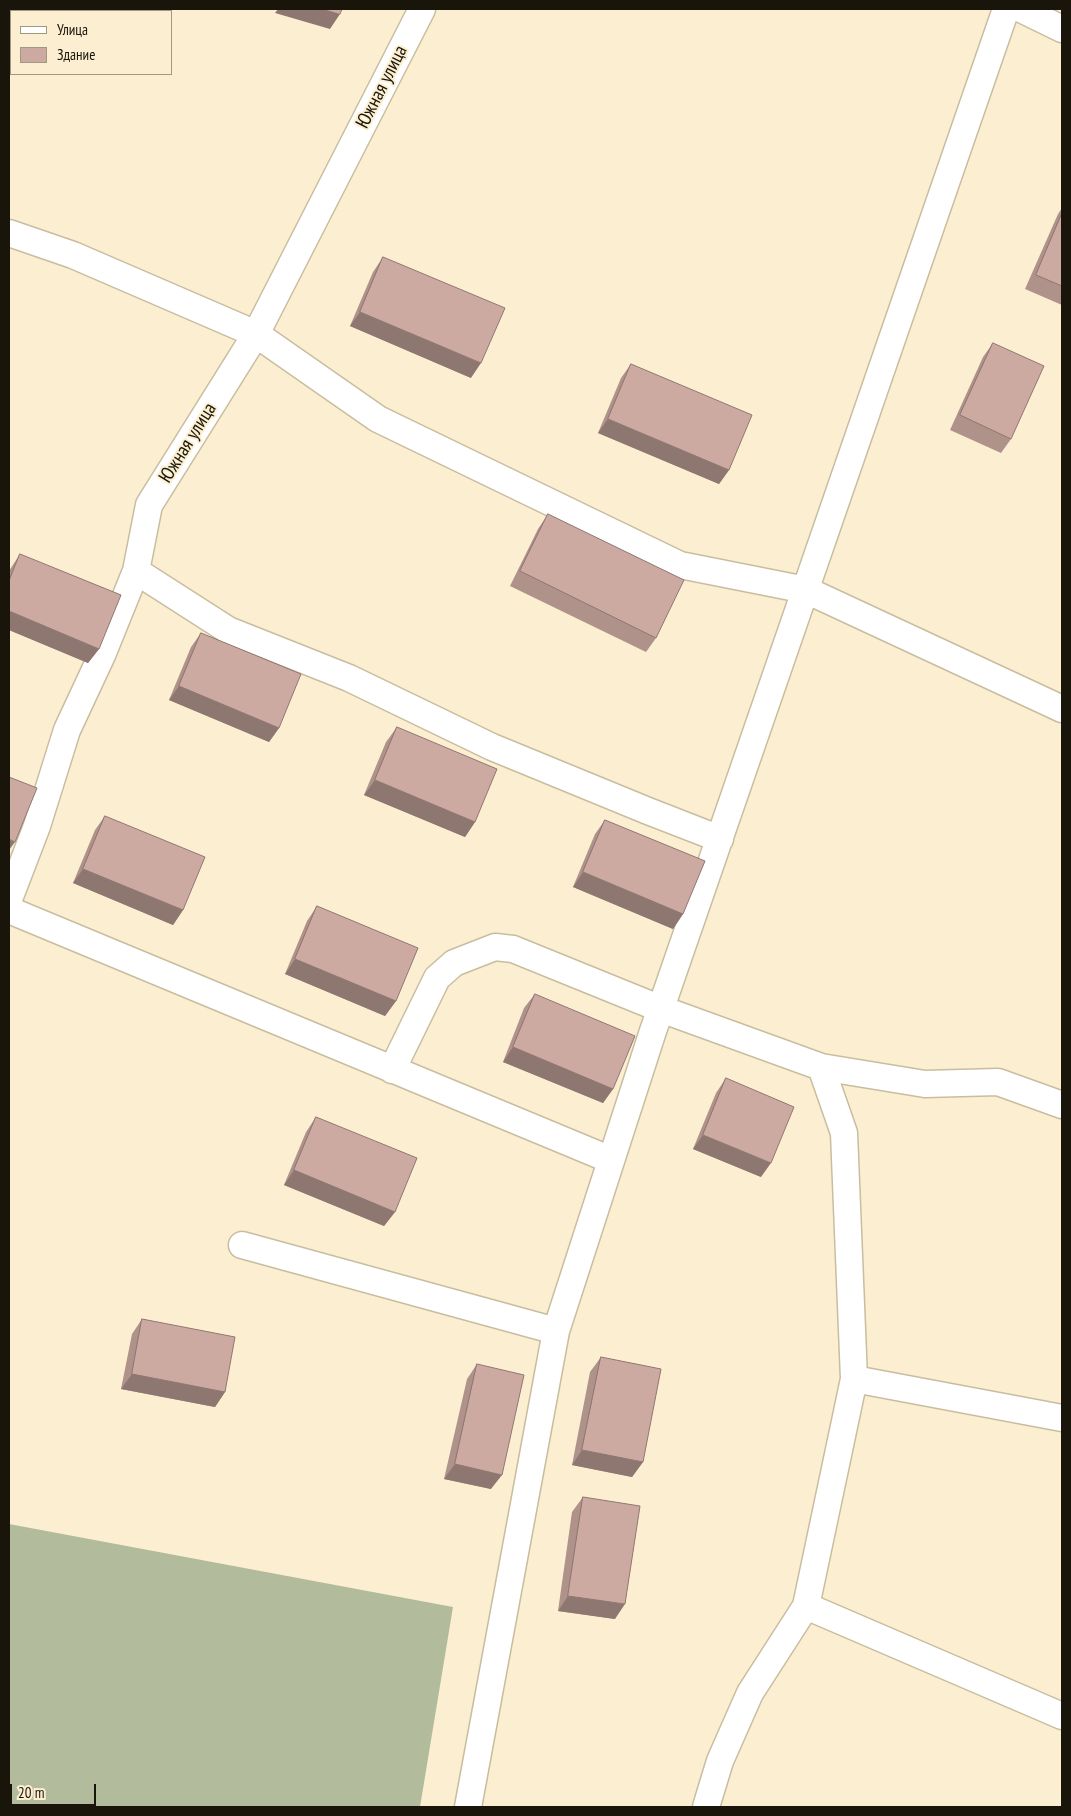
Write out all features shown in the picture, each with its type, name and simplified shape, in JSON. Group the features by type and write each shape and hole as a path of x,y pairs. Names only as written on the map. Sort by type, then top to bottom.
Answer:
{"street":[{"name":"Южная улица","path":"9,899 37,826 66,730 102,655 136,571 149,505 256,334 422,9"},
{"path":"468,1807 556,1331 660,1009 1006,9"},
{"path":"1021,9 1062,29"},
{"path":"9,233 73,255 256,334 378,419 680,565 806,590 1062,709"},
{"path":"136,571 228,630 349,678 492,747 720,839"},
{"path":"9,910 611,1160"},
{"path":"392,1070 437,978 454,963 494,947 513,949 660,1009 822,1067 925,1084 998,1082 1062,1105"},
{"path":"706,1807 720,1761 750,1693 806,1606 854,1379 844,1132 822,1067"},
{"path":"242,1245 556,1331"},
{"path":"854,1379 1062,1418"},
{"path":"806,1606 1062,1716"}],"green space":[{"path":"9,1524 453,1607 420,1807 9,1807"}],"building":[{"path":"322,9 342,9 340,14"},
{"path":"1062,213 1062,286 1036,275"},
{"path":"383,257 505,308 481,363 360,312"},
{"path":"993,343 1044,366 1011,439 960,415"},
{"path":"631,364 752,415 729,470 608,419"},
{"path":"548,514 684,580 656,638 520,571"},
{"path":"20,554 121,595 99,649 9,611 9,581"},
{"path":"201,633 301,674 279,728 179,686"},
{"path":"397,727 497,769 475,822 375,780"},
{"path":"9,777 37,788 15,842 9,839"},
{"path":"105,816 205,857 183,910 83,869"},
{"path":"605,820 705,861 683,914 583,872"},
{"path":"317,906 418,948 396,1001 295,959"},
{"path":"535,994 635,1036 613,1089 513,1047"},
{"path":"726,1078 794,1107 771,1163 703,1135"},
{"path":"316,1117 417,1158 395,1212 294,1170"},
{"path":"142,1319 235,1337 225,1392 132,1374"},
{"path":"601,1357 661,1369 643,1462 582,1450"},
{"path":"477,1364 524,1375 502,1475 455,1464"},
{"path":"583,1497 640,1506 625,1604 568,1596"}]}
